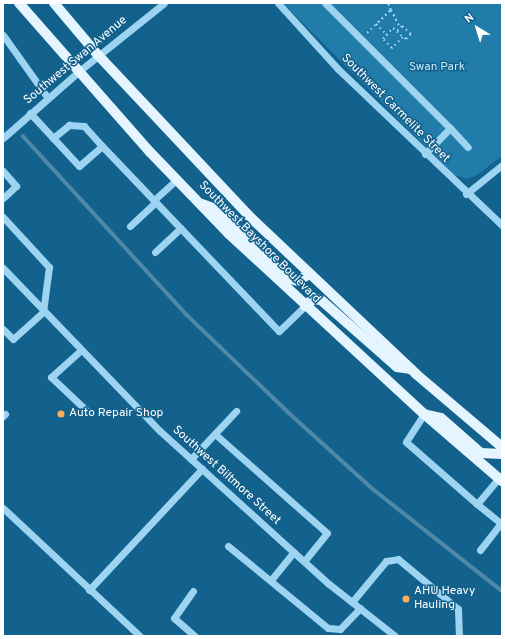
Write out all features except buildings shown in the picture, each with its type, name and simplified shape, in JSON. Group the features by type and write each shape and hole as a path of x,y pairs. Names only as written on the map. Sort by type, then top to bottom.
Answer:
{"main road":[{"name":"Southwest Bayshore Boulevard","path":"19,3 78,72 200,204 305,306 424,414 501,479"},
{"name":"Southwest Bayshore Boulevard","path":"54,3 98,56 309,274 411,369 502,447"},
{"path":"200,204 216,209 287,278 298,281 309,274"},
{"path":"305,306 313,299 321,300 397,367 411,369"},
{"path":"424,414 441,418 481,453 502,454"}],"street":[{"name":"Southwest Swan Avenue","path":"3,138 78,72 164,3"},
{"name":"Southwest Carmelite Street","path":"278,3 338,69 466,194 502,225"},
{"path":"325,3 468,147"},
{"path":"3,35 48,98"},
{"path":"30,113 79,166 102,146"},
{"path":"53,138 69,125 84,126 279,331 305,306"},
{"path":"425,154 450,128"},
{"path":"466,194 502,165"},
{"path":"3,171 16,186 3,198"},
{"path":"130,226 177,179"},
{"path":"3,217 49,266 43,312 13,339 3,329"},
{"path":"155,252 181,228"},
{"name":"Southwest Biltmore Street","path":"3,268 80,351 191,459 304,561 395,636"},
{"path":"80,351 51,377 87,411"},
{"path":"191,459 236,411"},
{"path":"424,414 406,442 477,504 502,523 480,550"},
{"path":"215,434 327,533 304,561"},
{"path":"88,590 202,469"},
{"path":"477,504 501,479"},
{"path":"3,508 88,590 140,636"},
{"path":"228,546 332,631 340,629 360,608"},
{"path":"271,580 294,552"},
{"path":"352,602 386,561 398,559 458,609 459,636"},
{"path":"193,591 174,618 195,636"}],"path":[{"path":"388,3 400,28"},
{"path":"361,39 391,10"},
{"path":"376,24 387,35"},
{"path":"400,28 402,26 411,34 406,39 393,28 383,38 392,48 403,37"},
{"path":"397,32 400,28"}],"green space":[{"name":"Swan Park","path":"283,3 502,3 502,156 477,175 467,179 454,175"}],"waterway":[{"path":"23,136 187,315 287,411 373,489 502,591"}],"place":[{"name":"Auto Repair Shop","path":"61,414"},
{"name":"AHU Heavy Hauling","path":"406,599"}]}
